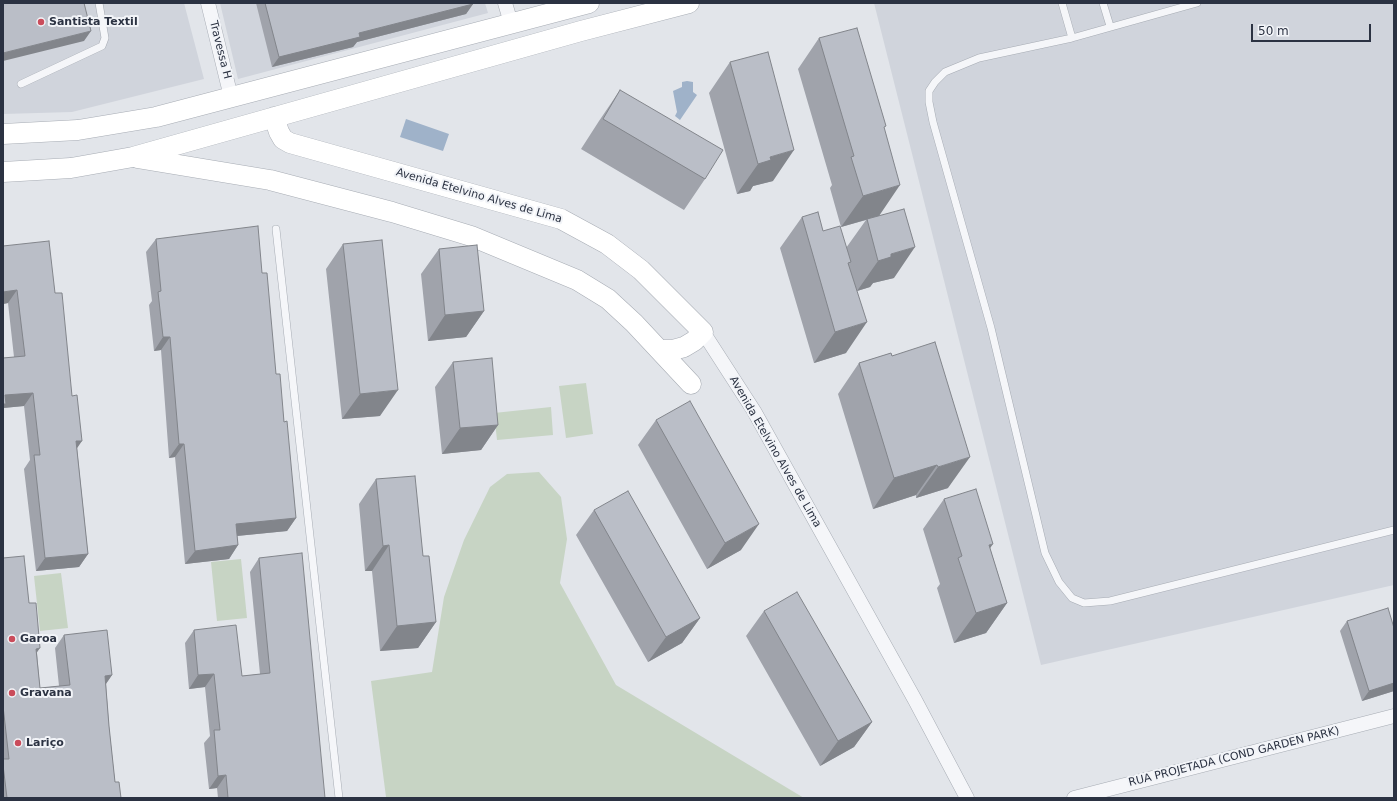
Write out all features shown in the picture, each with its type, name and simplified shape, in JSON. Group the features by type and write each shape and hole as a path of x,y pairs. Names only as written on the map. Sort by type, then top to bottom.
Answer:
{"main road":[{"path":"3,134 78,130 156,117 511,23 567,6 589,3"},
{"path":"3,172 71,168 133,157 689,3"},
{"name":"Avenida Etelvino Alves de Lima","path":"274,117 279,132 283,138 290,143 561,219 607,244 641,270 703,332"},
{"path":"133,157 270,180 392,212 471,236 577,280 608,299 660,350 690,384"},
{"path":"660,350 673,350 684,347 694,341 703,332"}],"street":[{"name":"Travessa H","path":"208,3 231,97"},
{"path":"505,3 511,23"},
{"name":"Avenida Etelvino Alves de Lima","path":"703,332 754,412 916,700 967,798"},
{"name":"RUA PROJETADA (COND GARDEN PARK)","path":"1074,798 1394,716"}],"lane":[{"path":"21,84 102,46 105,38 100,3"},
{"path":"1062,3 1072,38"},
{"path":"1103,3 1110,26"},
{"path":"1197,3 1110,26 1072,38 979,58 945,72 935,82 929,91 929,102 933,122 991,328 1045,553 1059,582 1072,598 1084,603 1110,601 1394,530"},
{"path":"276,229 339,798"}],"shaded area":[{"path":"3,3 184,3 204,79 72,112 3,114"},
{"path":"220,3 485,3 488,13 238,79"},
{"path":"874,3 1394,3 1394,585 1041,665"}],"green space":[{"path":"586,383 593,434 566,438 559,386"},
{"path":"551,407 553,435 497,440 494,413"},
{"path":"539,472 561,497 567,539 560,583 616,685 804,798 386,797 371,681 432,672 444,597 464,540 490,487 507,474"},
{"path":"241,559 247,618 217,621 211,562"},
{"path":"61,573 68,628 40,631 34,576"}],"water":[{"path":"682,82 693,82 693,92 697,95 680,120 675,116 677,112 673,91 682,87"},
{"path":"406,119 449,134 443,151 400,137"}],"building":[{"name":"Santista Textil","path":"3,3 84,3 91,31 3,53"},
{"path":"265,3 473,4 359,33 360,37 279,57"},
{"path":"857,28 886,126 884,127 900,185 863,196 851,157 854,156 819,38"},
{"path":"768,52 794,150 770,157 771,160 758,164 730,62"},
{"path":"620,90 723,150 705,179 603,119"},
{"path":"904,209 915,247 891,254 891,257 878,261 867,219"},
{"path":"818,212 823,231 840,226 851,262 848,263 867,322 835,332 802,217"},
{"path":"258,226 262,273 267,273 276,374 280,374 284,422 287,421 296,518 236,524 238,545 195,551 184,444 179,444 170,337 163,337 158,292 161,291 156,239"},
{"path":"382,240 398,390 360,394 343,244"},
{"path":"49,241 55,293 62,293 72,396 77,395 82,441 76,441 88,554 45,558 34,455 40,455 33,393 5,395 6,404 3,404 3,358 25,356 17,290 3,292 3,246"},
{"path":"477,245 484,311 445,315 439,249"},
{"path":"935,342 970,457 894,478 859,363 891,353 892,356"},
{"path":"492,358 498,425 460,428 453,362"},
{"path":"690,401 759,524 725,543 656,420"},
{"path":"415,476 423,556 429,556 436,622 397,626 389,545 383,546 376,479"},
{"path":"976,489 993,544 989,545 1007,603 976,613 958,558 962,556 944,499"},
{"path":"628,491 700,618 666,637 594,510"},
{"path":"302,553 325,798 228,798 226,775 218,776 214,730 220,730 214,674 198,675 194,630 236,625 242,676 270,673 259,558"},
{"path":"24,556 29,603 36,603 40,648 36,649 40,688 70,685 64,635 107,630 112,675 105,676 109,726 115,782 119,782 121,798 7,798 3,765 3,759 9,759 3,706 3,558"},
{"path":"797,592 872,722 838,741 764,611"},
{"path":"1388,608 1394,628 1394,683 1369,691 1347,621"}],"place":[{"name":"Santista Textil","path":"41,22"},
{"name":"Garoa","path":"12,639"},
{"name":"Gravana","path":"12,693"},
{"name":"Lariço","path":"18,743"}]}
